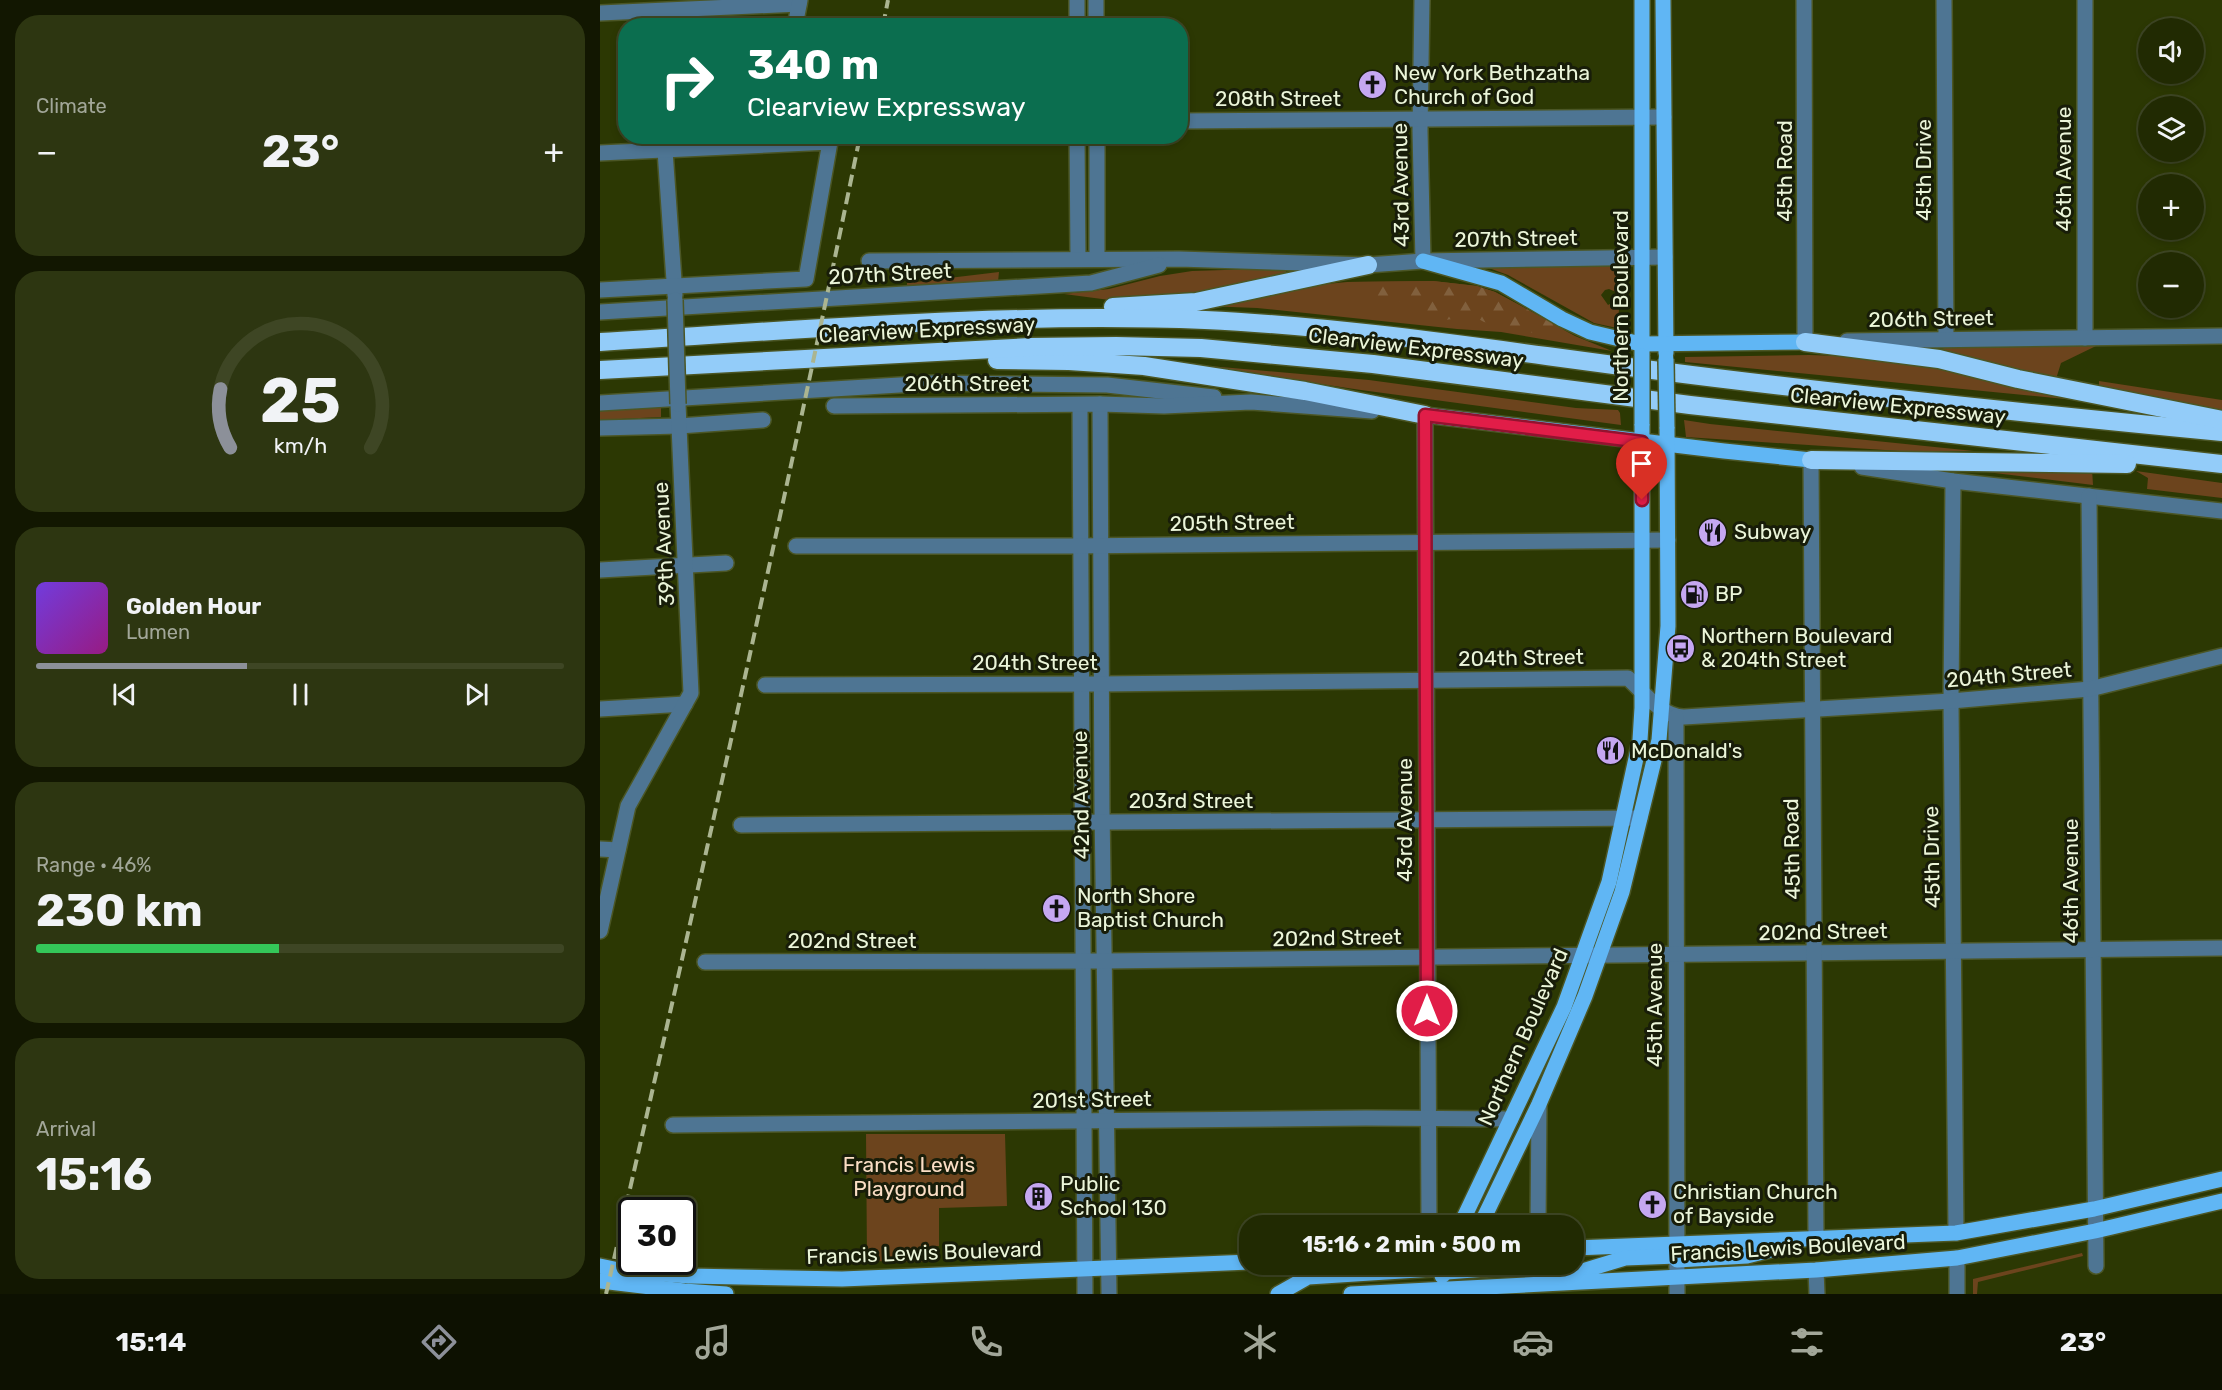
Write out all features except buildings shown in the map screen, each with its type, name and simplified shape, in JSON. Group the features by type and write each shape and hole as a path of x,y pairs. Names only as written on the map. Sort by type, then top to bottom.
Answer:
{"highway":[{"path":"897,324 1086,308 1196,302 1368,265"},
{"name":"Clearview Expressway","path":"600,342 1038,318 1127,318 1299,327 1717,378 2222,432"},
{"path":"1806,342 1939,359 2018,379 2222,420"},
{"name":"Clearview Expressway","path":"605,370 1030,347 1201,348 1373,364 1690,405 2222,465"},
{"path":"824,358 1069,361 1144,366 1305,391 1425,415"},
{"path":"1810,460 2222,465"}],"main road":[{"name":"Northern Boulevard","path":"1485,1215 1539,1104 1585,996 1622,892 1659,741 1668,626 1668,540 1655,443 1642,424 1642,0"},
{"name":"Northern Boulevard","path":"1465,1215 1564,1007 1609,882 1640,740 1643,540 1655,443 1667,427 1663,0"},
{"name":"206th Street","path":"1423,261 1501,283 1562,319 1590,332 1642,350 1666,351 1806,342"},
{"path":"1425,415 1810,460"},
{"name":"Francis Lewis Boulevard","path":"1351,1294 1429,1289 1449,1291 1540,1289 1677,1259 1816,1238 1956,1233 2094,1209 2222,1179"},
{"name":"Francis Lewis Boulevard","path":"1584,1248 1677,1259 1816,1270 1957,1258 2094,1231 2222,1201"},
{"path":"1584,1251 1590,1248"},
{"path":"1540,1289 1625,1258 1677,1259"},
{"name":"Francis Lewis Boulevard","path":"600,1266 624,1271 688,1276 842,1279 1239,1262"},
{"path":"1278,1294 1308,1277 1334,1275"},
{"path":"1429,1289 1436,1275"},
{"path":"1429,1289 1444,1275"},
{"path":"1449,1291 1455,1275"},
{"path":"600,1281 684,1293 726,1294"}],"street":[{"path":"1077,0 1077,18"},
{"path":"1096,0 1096,18"},
{"name":"43rd Avenue","path":"1422,0 1420,120 1423,261"},
{"name":"45th Road","path":"1804,0 1806,342"},
{"name":"45th Drive","path":"1944,0 1946,339"},
{"name":"46th Avenue","path":"2085,0 2085,338"},
{"path":"600,13 658,12 800,2 797,18"},
{"name":"208th Street","path":"1188,121 1664,117"},
{"path":"600,153 658,144"},
{"name":"39th Avenue","path":"600,931 628,806 691,693 675,292 665,144"},
{"path":"600,290 675,292 806,279 830,144"},
{"path":"1077,144 1078,259"},
{"path":"1097,144 1097,260"},
{"name":"207th Street","path":"1368,265 1423,261 1665,257"},
{"path":"869,261 1078,259 1368,265"},
{"name":"207th Street","path":"600,312 1091,283 1179,260"},
{"name":"206th Street","path":"1806,342 2222,336"},
{"path":"600,403 933,383 1107,385 1251,402 1425,415"},
{"path":"1100,404 1164,406 1251,402"},
{"name":"206th Street","path":"834,406 1100,404"},
{"name":"42nd Avenue","path":"1100,404 1108,1294"},
{"name":"42nd Avenue","path":"1080,405 1085,1294"},
{"name":"43rd Avenue","path":"1425,415 1429,1215"},
{"path":"600,428 680,426 763,420"},
{"path":"1810,460 1953,481 2222,511"},
{"name":"45th Road","path":"1810,460 1816,1238"},
{"name":"45th Drive","path":"1953,481 1951,701 1956,1233"},
{"name":"46th Avenue","path":"2089,496 2096,1266"},
{"name":"205th Street","path":"796,546 1079,546 1668,540"},
{"path":"600,570 726,563"},
{"name":"204th Street","path":"765,685 1628,678 1662,708 1676,717 1951,701 2090,689 2222,656"},
{"path":"600,709 685,704"},
{"name":"45th Avenue","path":"1676,717 1677,1294"},
{"name":"203rd Street","path":"741,825 1640,818"},
{"path":"600,849 618,850"},
{"name":"202nd Street","path":"705,962 1582,957 2222,948"},
{"path":"1538,1215 1539,1104"},
{"name":"201st Street","path":"673,1125 1511,1119"},
{"path":"1957,1258 1957,1294"},
{"path":"1816,1270 1816,1294"}],"green space":[{"path":"1616,265 1619,271 1618,293 1609,289 1601,295 1608,305 1619,299 1620,301 1617,328 1594,323 1508,275 1486,267"},
{"path":"1285,268 1287,275 1226,290 1117,301 1064,294 1109,289 1160,276 1192,271"},
{"path":"999,272 998,282 907,287 907,283"},
{"path":"1433,281 1477,286 1495,292 1575,336 1612,351 1501,332 1257,308 1205,306 1276,289 1347,282"},
{"path":"1433,281 1477,286 1495,292 1564,329 1543,335 1484,322 1473,316 1438,321 1399,301 1371,297 1347,282"},
{"path":"1962,344 2096,346 2061,363 2056,379 1938,355 1936,350"},
{"path":"1809,355 1874,357 1964,371 2117,404 1685,362 1685,357"},
{"path":"1187,364 1369,380 1576,408 1618,410 1621,425 1361,390"},
{"path":"2099,381 2222,400 2222,410 2099,387"},
{"path":"661,402 661,417 600,420 600,406"},
{"path":"1684,420 1974,451 1900,451 1686,437"},
{"path":"1953,468 2092,469 2093,485"},
{"path":"2136,471 2222,483 2222,498 2147,489 2148,478"},
{"name":"Francis Lewis Playground","path":"866,1134 1005,1134 1007,1206 939,1208 939,1246 932,1246 932,1262 867,1261"},
{"path":"2082,1253 2083,1256 1978,1282 1977,1294 1973,1294 1973,1279"}],"railway":[{"path":"885,18 888,0"},
{"path":"606,1294 736,716 858,144"}],"place":[{"name":"New York Bethzatha Church of God","path":"1373,85"},
{"name":"Subway","path":"1713,532"},
{"name":"BP","path":"1694,594"},
{"name":"Northern Boulevard & 204th Street","path":"1680,648"},
{"name":"McDonald's","path":"1610,751"},
{"name":"North Shore Baptist Church","path":"1056,908"},
{"name":"Public School 130","path":"1039,1196"},
{"name":"Christian Church of Bayside","path":"1652,1204"}],"route":[{"path":"1427,1011 1425,415 1642,442 1642,500"}]}
